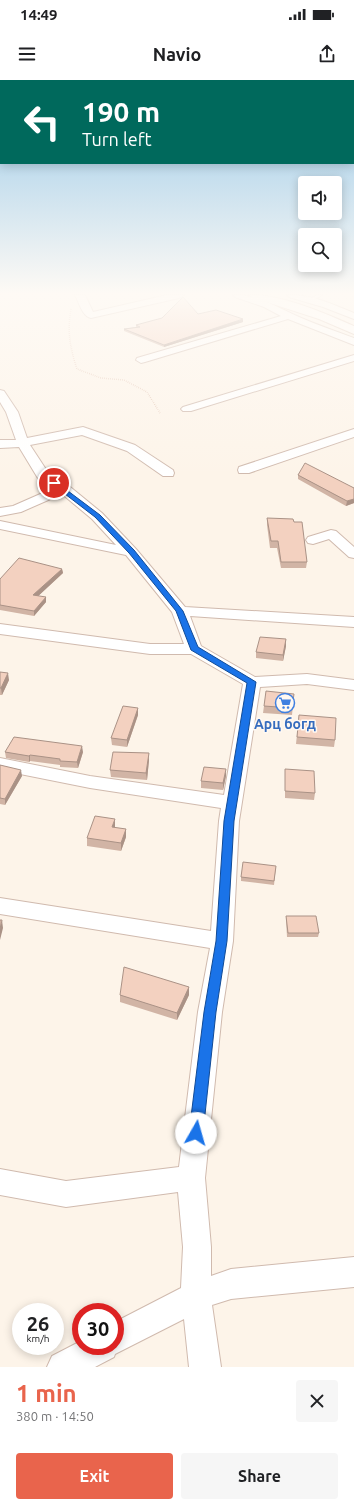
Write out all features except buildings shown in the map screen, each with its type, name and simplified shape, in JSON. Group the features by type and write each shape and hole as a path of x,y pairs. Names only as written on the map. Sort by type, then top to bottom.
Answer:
{"street":[{"path":"141,360 158,355"},
{"path":"187,409 354,358"},
{"path":"0,395 12,412 23,443 44,477 64,489 97,516 131,552 180,611 194,649"},
{"path":"0,444 23,443 100,428"},
{"path":"83,431 131,448 168,473"},
{"path":"244,470 354,433"},
{"path":"0,512 16,509 64,489"},
{"path":"0,525 131,552"},
{"path":"313,540 331,534 354,554"},
{"path":"180,611 354,622"},
{"path":"0,629 150,649 194,649 252,682 307,679 354,684"},
{"path":"205,1367 196,1296 197,1247 191,1178 210,1012 222,941 229,821 252,682"},
{"path":"0,764 90,782 232,803"},
{"path":"0,906 222,941"},
{"path":"0,1182 66,1194 191,1178"},
{"path":"124,1334 196,1296 231,1284 354,1272"},
{"path":"64,1367 86,1355"}],"path":[{"path":"72,355 77,369 101,378 124,380 147,392 160,413"}],"place":[{"name":"Арц богд","path":"285,703"}],"route":[{"path":"54,483 64,489 97,516 131,552 180,611 194,649 252,682 229,821 222,941 210,1012 196,1133"}]}
